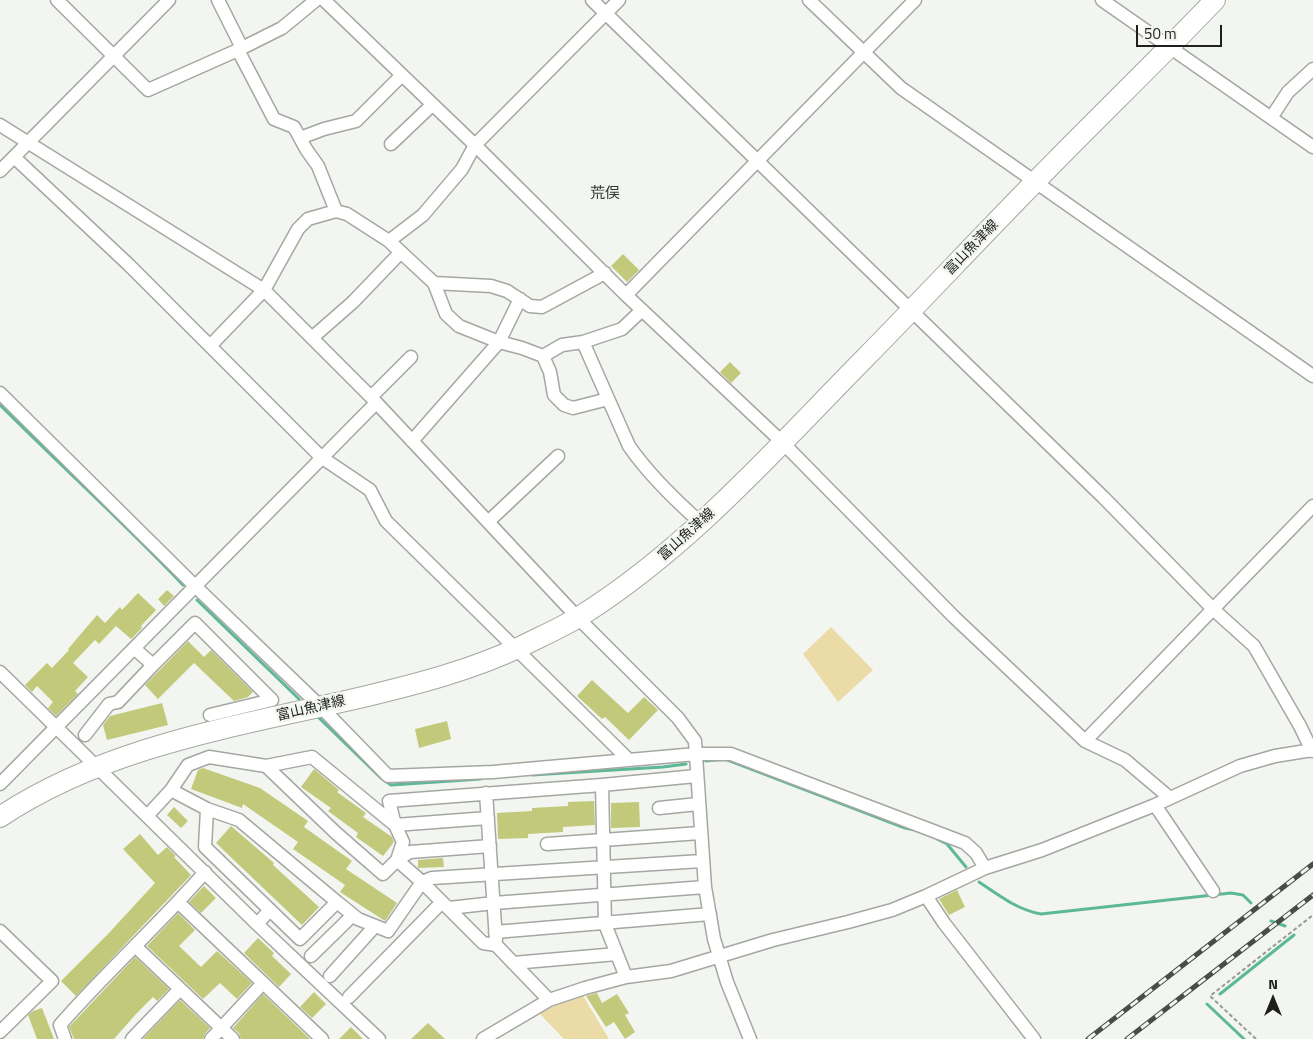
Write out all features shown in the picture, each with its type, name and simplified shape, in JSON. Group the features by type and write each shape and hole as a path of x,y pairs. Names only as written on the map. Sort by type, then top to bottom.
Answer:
{"main road":[{"name":"富山魚津線","path":"0,817 22,802 56,784 96,767 226,728 277,708 321,707 413,685 478,663 516,649 578,618 623,588 702,524 911,311 1035,181 1215,0"}],"street":[{"path":"57,0 148,90 282,28 316,0"},
{"path":"0,171 170,0"},
{"path":"218,0 274,119 294,127 318,166 336,211"},
{"path":"324,0 475,145 626,295 782,442 954,617 1086,741 1125,760 1170,798"},
{"path":"483,1039 549,1000 626,977 671,971 774,940 892,910 985,868 1042,850 1155,805 1240,766 1275,756 1312,751 1300,726 1254,646 1214,610 1103,497 592,0"},
{"path":"389,241 424,215 462,169 475,145 619,0"},
{"path":"809,0 900,88 1313,376"},
{"path":"626,295 915,0"},
{"path":"1102,0 1313,147"},
{"path":"1271,118 1288,92 1313,68"},
{"path":"300,138 324,129 356,121 401,76"},
{"path":"391,144 432,105"},
{"path":"0,124 264,290 313,337 489,521 578,618 678,718 694,742 696,754 702,861 714,938 726,982 750,1039"},
{"path":"14,156 129,265 321,457 370,490 386,521 629,760"},
{"path":"210,346 264,290 298,229 308,219 336,211 347,214 389,241 401,252 434,283 446,314 459,326 499,342 543,356 550,372 554,395 564,406 573,408 608,399"},
{"path":"313,337 353,302 401,252"},
{"path":"434,283 491,286 506,291 530,306 542,307 604,273"},
{"path":"412,440 499,342 520,300"},
{"path":"543,356 562,345 583,342 622,329 642,310"},
{"path":"583,342 629,446 638,459 679,503 702,524"},
{"path":"0,784 135,649 321,457 411,357"},
{"path":"0,393 321,707 388,776 493,772 696,754 731,754 948,835 965,843 976,853 985,868"},
{"path":"489,521 558,456"},
{"path":"1086,741 1313,506"},
{"path":"85,735 109,704 118,702 195,623 277,708"},
{"path":"135,649 153,665"},
{"path":"0,672 257,924 379,1039"},
{"path":"210,715 277,708"},
{"path":"147,816 171,790 188,765 209,756 266,766 312,756 395,825 488,818"},
{"path":"266,766 382,874 397,860 410,852 490,846"},
{"path":"397,860 403,842 395,825 389,800 602,785 696,776"},
{"path":"602,785 605,924 626,977"},
{"path":"171,790 206,809 239,820 353,915 388,931 422,882 432,878 702,861"},
{"path":"486,793 496,939 513,962 549,1000"},
{"path":"659,808 698,804"},
{"path":"1155,805 1214,891"},
{"path":"206,809 205,847 300,939 337,902"},
{"path":"548,844 700,833"},
{"path":"397,860 446,905 483,943 496,939 605,924 710,914"},
{"path":"65,1039 60,1026 77,1006 179,902 205,872"},
{"path":"349,997 446,905 604,896 705,887"},
{"path":"926,896 944,924 1034,1039"},
{"path":"179,902 322,1039"},
{"path":"257,924 270,910"},
{"path":"311,956 353,915"},
{"path":"330,976 376,926"},
{"path":"0,931 52,981 0,1032"},
{"path":"136,947 233,1039"},
{"path":"513,962 617,954"},
{"path":"211,1039 263,983"},
{"path":"132,1039 180,989"}],"path":[{"path":"1256,1039 1210,996 1313,915"}],"shaded area":[{"path":"831,627 873,670 838,702 803,654"},
{"path":"582,994 609,1039 564,1039 539,1013"}],"building":[{"path":"623,254 639,270 627,282 611,266"},
{"path":"730,362 741,373 731,383 720,372"},
{"path":"167,590 174,596 164,606 158,599"},
{"path":"138,593 156,610 131,639 116,626 99,644 95,640 73,663 88,677 75,691 78,694 56,716 48,708 53,702 37,686 32,692 25,685 47,663 52,668 97,615 105,623 120,607 122,610"},
{"path":"188,641 204,657 211,650 253,692 248,697 234,701 194,663 158,699 145,685"},
{"path":"592,680 628,713 644,697 658,710 629,740 605,717 602,719 577,696"},
{"path":"162,703 168,725 107,740 103,725 110,716"},
{"path":"447,721 451,739 419,748 415,729"},
{"path":"203,768 260,788 308,821 304,827 352,861 346,869 397,903 385,921 340,892 345,885 293,849 298,842 243,804 242,808 191,789 198,770"},
{"path":"314,769 339,790 337,792 366,813 363,817 392,837 394,842 383,856 356,837 358,833 328,811 331,808 301,787"},
{"path":"594,801 595,825 563,827 563,832 528,834 528,838 498,839 497,813 532,811 532,808 568,806 568,802"},
{"path":"639,802 640,827 611,828 611,803"},
{"path":"174,807 188,821 181,828 167,815"},
{"path":"231,826 274,863 273,865 319,907 302,925 216,843"},
{"path":"140,834 158,855 167,847 191,875 76,996 61,981 155,883 123,849"},
{"path":"443,858 444,867 418,868 418,860"},
{"path":"204,886 216,898 201,913 189,902"},
{"path":"957,890 965,907 949,915 939,899"},
{"path":"178,913 195,930 179,946 201,967 217,951 252,983 237,999 220,983 203,999 147,946"},
{"path":"258,938 274,953 272,956 291,974 279,987 244,953"},
{"path":"135,957 169,989 157,1001 153,997 114,1039 74,1039 69,1027"},
{"path":"314,992 326,1004 312,1018 300,1007"},
{"path":"597,993 602,1003 617,994 629,1013 625,1015 635,1032 625,1039 614,1022 606,1027 586,996"},
{"path":"263,994 310,1039 241,1039 239,1033 233,1028"},
{"path":"180,1000 210,1028 203,1039 143,1039"},
{"path":"42,1008 54,1039 37,1039 28,1015"},
{"path":"428,1023 445,1039 411,1039"},
{"path":"351,1027 363,1039 339,1039"}],"waterway":[{"path":"0,405 183,585"},
{"path":"197,600 299,699"},
{"path":"318,717 381,778 391,785 481,779"},
{"path":"706,761 725,759 905,828 915,830"},
{"path":"532,775 686,764"},
{"path":"937,839 947,844 966,867"},
{"path":"979,882 1016,906 1041,914 1231,893 1243,895 1251,903"},
{"path":"1271,921 1285,926"},
{"path":"1220,994 1294,935"},
{"path":"1207,1004 1244,1039"}],"railway":[{"path":"1088,1039 1313,864"},
{"path":"1127,1039 1313,895"}],"district":[{"name":"荒俣","path":"605,194"}]}
